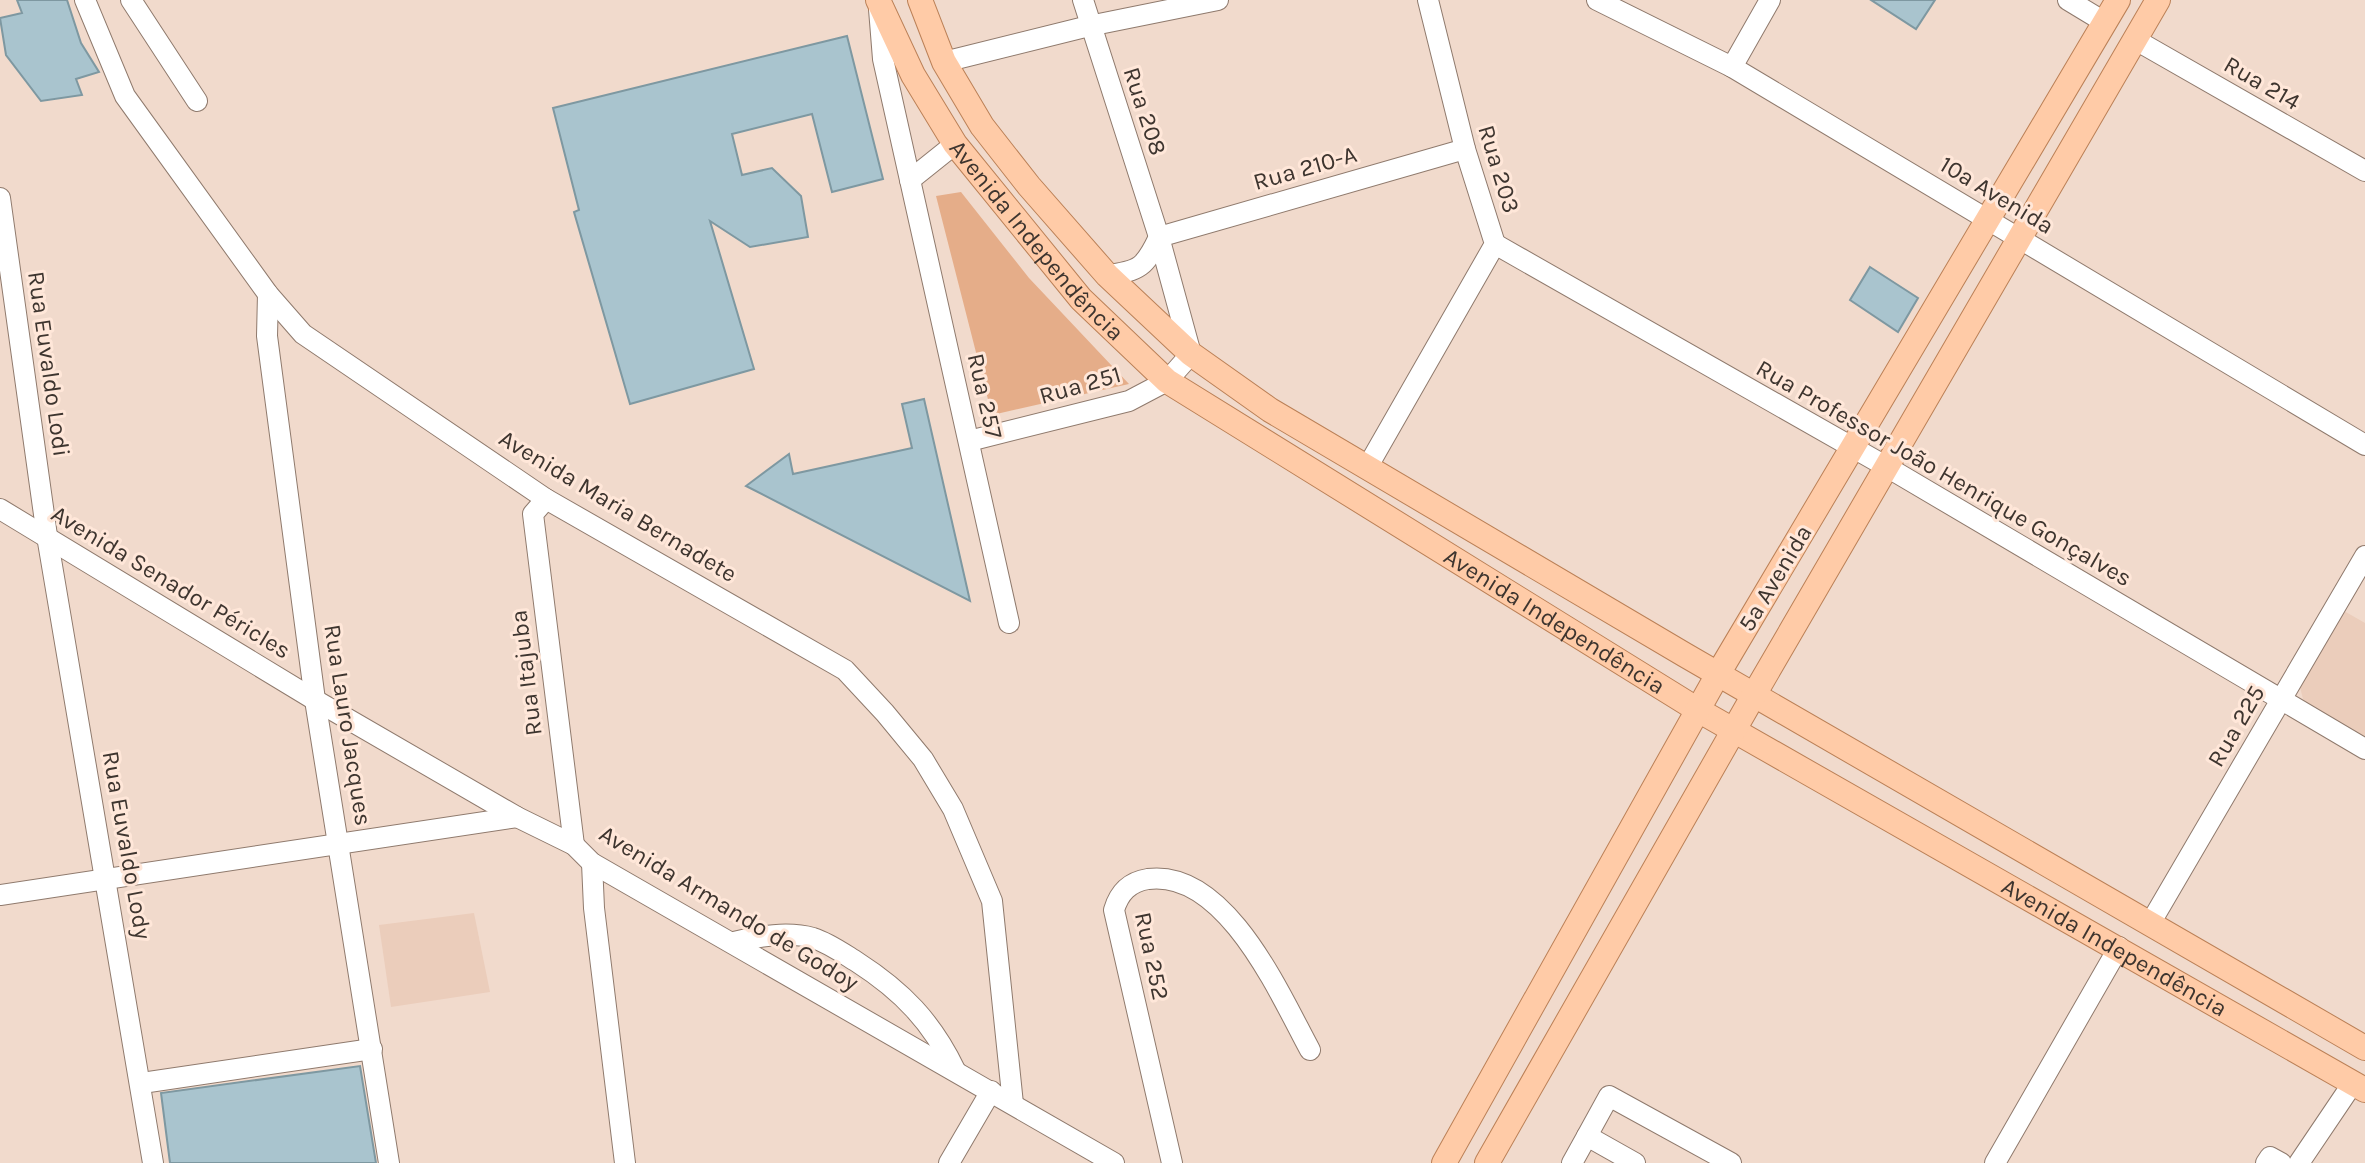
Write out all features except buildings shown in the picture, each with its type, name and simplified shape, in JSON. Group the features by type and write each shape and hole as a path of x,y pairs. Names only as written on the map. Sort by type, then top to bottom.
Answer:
{"main road":[{"name":"Avenida Independência","path":"878,0 913,75 955,144 1081,299 1167,381 1698,710 2359,1086"},
{"name":"Avenida Independência","path":"920,0 944,62 991,138 1107,275 1191,354 1270,410 1718,674 2365,1048"},
{"name":"5ª Avenida","path":"1444,1163 1718,674 2118,0"},
{"name":"5ª Avenida","path":"1487,1163 1755,693 2158,0"},
{"path":"2097,104 2118,38 2106,23"}],"street":[{"name":"Avenida Maria Bernadete","path":"85,0 125,96 268,294 303,334 546,499 845,670 923,759 953,809 992,901 1013,1104"},
{"path":"131,0 197,101"},
{"name":"Rua 257","path":"878,0 883,59 1009,623"},
{"name":"Rua 208","path":"1083,0 1159,237 1191,354"},
{"path":"944,62 1089,26 1218,0"},
{"name":"Rua 203","path":"1368,466 1495,244 1465,149 1428,0"},
{"name":"10ª Avenida","path":"1597,0 1732,67 2365,445"},
{"path":"1732,67 1770,0"},
{"path":"2068,0 2106,23"},
{"name":"Rua 214","path":"2134,39 2365,171"},
{"path":"910,180 955,144"},
{"name":"Rua 210-A","path":"1159,237 1465,149"},
{"name":"Rua Euvaldo Lodi","path":"0,198 47,536"},
{"path":"1107,275 1130,272 1147,262 1159,237"},
{"name":"Rua Professor João Henrique Gonçalves","path":"1495,244 1887,467 2365,749"},
{"name":"Rua Lauro Jacques","path":"268,294 267,336 315,700 341,846 389,1163"},
{"name":"Rua 251","path":"969,441 1129,401 1167,381 1191,354"},
{"name":"Rua Itajuba","path":"546,499 533,514 574,845"},
{"name":"Avenida Senador Péricles","path":"0,509 315,700"},
{"name":"Rua Euvaldo Lody","path":"47,536 142,1083 153,1163"},
{"name":"Rua 225","path":"2151,922 2365,556"},
{"name":"Avenida Armando de Godoy","path":"315,700 517,817 574,845 592,863 1114,1163"},
{"path":"0,895 341,846 517,817"},
{"path":"592,863 594,908 628,1161"},
{"name":"Rua 252","path":"1172,1163 1114,910 1118,896 1130,885 1146,879 1166,879 1192,890 1225,912 1252,943 1310,1050"},
{"path":"734,942 766,935 813,938 841,953 893,985 927,1020 955,1070"},
{"path":"1995,1163 2119,947"},
{"path":"142,1083 372,1049"},
{"path":"2299,1163 2359,1086"},
{"path":"949,1163 991,1091"},
{"path":"1572,1163 1609,1096 1731,1163"},
{"path":"1587,1136 1635,1163"},
{"path":"2266,1163 2270,1157 2281,1163"}],"shaded area":[{"path":"961,192 1029,278 1129,384 992,415 936,196"},
{"path":"2344,611 2365,623 2365,741 2305,707 2300,687"},
{"path":"474,913 490,992 391,1007 379,925"}]}
